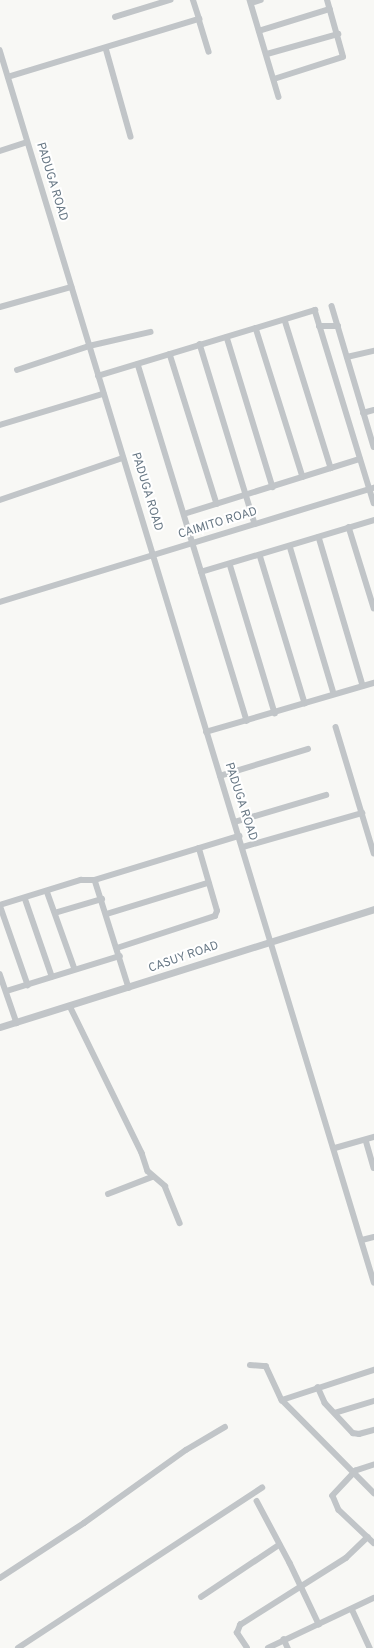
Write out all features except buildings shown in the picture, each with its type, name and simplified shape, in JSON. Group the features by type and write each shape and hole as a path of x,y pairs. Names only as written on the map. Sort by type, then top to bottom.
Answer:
{"street":[{"path":"114,17 170,0"},
{"path":"194,0 209,51"},
{"path":"261,0 251,2 278,97"},
{"path":"274,79 342,58 344,54 327,0"},
{"path":"259,30 330,9"},
{"path":"8,77 199,19"},
{"path":"267,54 338,34"},
{"path":"106,48 132,137"},
{"name":"PADUGA ROAD","path":"0,50 98,376 154,555 206,732 243,847 335,1148 374,1282"},
{"path":"0,151 27,142"},
{"path":"0,307 72,287"},
{"path":"332,306 374,447"},
{"path":"98,376 314,310 360,459 372,489 374,503"},
{"path":"285,320 331,468"},
{"path":"319,326 338,326"},
{"path":"256,328 302,477"},
{"path":"17,370 89,346 150,332"},
{"path":"227,337 273,487"},
{"path":"200,344 255,524"},
{"path":"347,357 374,351"},
{"path":"170,354 218,504"},
{"path":"138,364 247,721"},
{"path":"0,425 104,394"},
{"path":"363,413 374,410"},
{"path":"0,500 124,458"},
{"path":"184,514 246,496 360,459"},
{"name":"CAIMITO ROAD","path":"0,602 372,489"},
{"path":"201,572 374,520"},
{"path":"349,527 374,608"},
{"path":"319,537 363,686"},
{"path":"290,546 334,694"},
{"path":"260,555 305,703"},
{"path":"230,564 275,713"},
{"path":"206,732 275,713 374,682"},
{"path":"336,727 374,853"},
{"path":"220,776 308,749"},
{"path":"235,822 326,795"},
{"path":"243,847 362,813"},
{"path":"28,984 0,905 85,879 95,880 239,836"},
{"path":"117,948 215,916 216,911 199,849"},
{"path":"95,880 107,914 129,988"},
{"path":"107,914 208,883"},
{"path":"47,891 75,969"},
{"path":"25,898 52,976"},
{"path":"55,913 102,899"},
{"name":"CASUY ROAD","path":"0,1027 129,988 271,940 374,909"},
{"path":"7,991 120,956"},
{"path":"0,974 17,1023"},
{"path":"70,1006 152,1177 165,1186 180,1223"},
{"path":"335,1148 374,1137"},
{"path":"366,1140 374,1168"},
{"path":"108,1194 152,1177"},
{"path":"362,1240 374,1237"},
{"path":"250,1365 266,1366 282,1400 353,1474 374,1493"},
{"path":"282,1400 374,1370"},
{"path":"318,1387 325,1402 355,1434 374,1430"},
{"path":"335,1413 374,1401"},
{"path":"0,1578 84,1523 186,1450 225,1427"},
{"path":"374,1465 353,1474 334,1493 333,1500 339,1510 374,1543"},
{"path":"18,1648 262,1488"},
{"path":"257,1501 301,1586 318,1624"},
{"path":"247,1648 238,1633 240,1625 346,1558 368,1537"},
{"path":"201,1596 279,1546"},
{"path":"268,1648 374,1598"},
{"path":"352,1609 370,1648"},
{"path":"284,1640 288,1648"}]}
